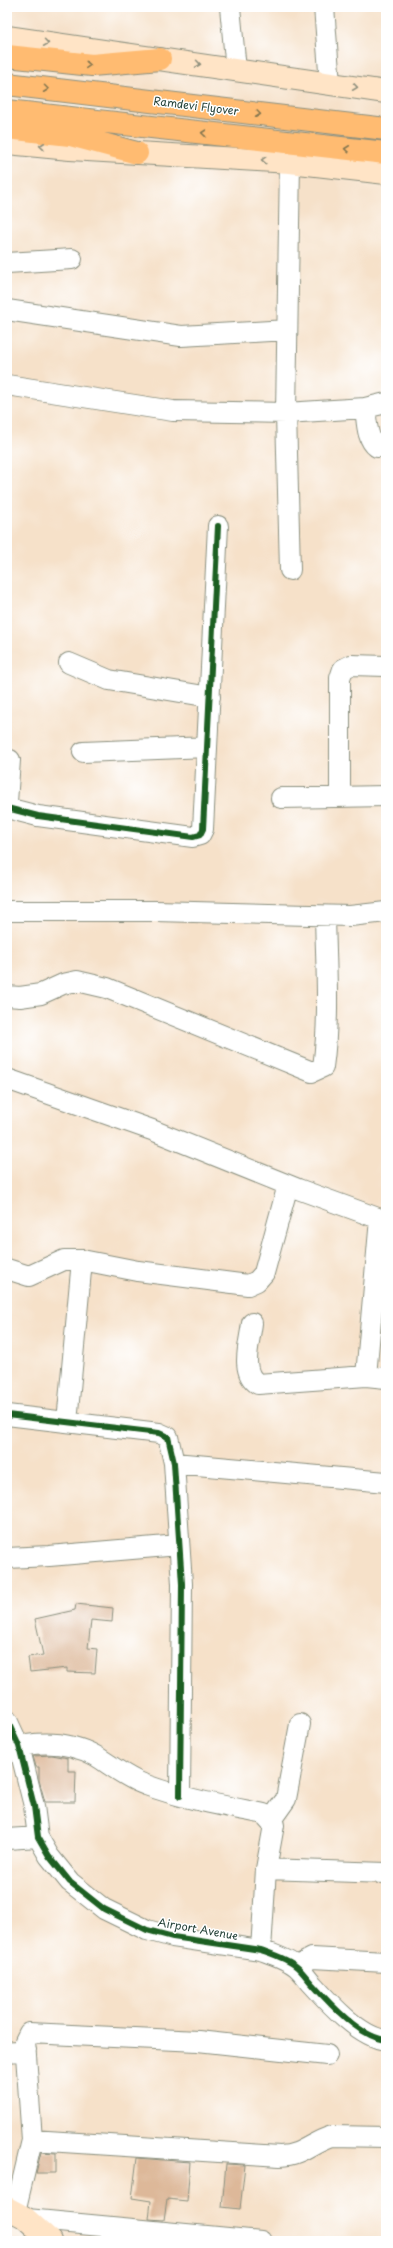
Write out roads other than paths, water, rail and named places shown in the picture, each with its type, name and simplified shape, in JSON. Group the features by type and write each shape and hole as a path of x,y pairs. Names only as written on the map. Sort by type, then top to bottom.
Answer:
{"highway":[{"path":"7,56 92,65 160,59"},
{"name":"Ramdevi Flyover","path":"7,84 386,129"},
{"path":"7,111 386,153"},
{"path":"7,128 70,135 137,153"}],"main road":[{"path":"7,37 386,92"},
{"path":"7,143 137,153 290,162 386,173"},
{"path":"16,2213 50,2241"}],"street":[{"path":"230,7 236,70"},
{"path":"324,7 330,84"},
{"path":"290,162 286,413 290,570"},
{"path":"7,263 72,259"},
{"path":"7,310 181,336 287,330"},
{"path":"7,385 173,411 286,413 365,408 386,403"},
{"path":"365,408 369,433 373,445 377,447 386,446"},
{"path":"7,808 54,818 193,837 200,835 203,829 218,526"},
{"path":"69,663 109,680 210,697"},
{"path":"340,795 340,678 343,669 351,665 386,666"},
{"path":"83,752 207,747"},
{"path":"7,802 8,758"},
{"path":"281,798 340,795 386,796"},
{"path":"7,911 155,911 325,916 350,916 386,912"},
{"path":"7,996 20,997 41,994 63,984 77,981 107,988 312,1072 317,1071 323,1067 324,1057 327,997 325,916"},
{"path":"7,1079 152,1130 288,1185 383,1220 366,1376"},
{"path":"7,1269 29,1276 64,1260 82,1260 138,1271 248,1285 257,1281 264,1273 288,1185"},
{"path":"67,1422 82,1260"},
{"path":"252,1323 247,1368 252,1380 258,1384 366,1376 386,1378"},
{"path":"7,1415 159,1433 168,1437 174,1463 182,1584 180,1796"},
{"path":"174,1463 386,1482"},
{"path":"7,1558 179,1545"},
{"name":"Airport Avenue","path":"7,1720 13,1748 34,1806 38,1837 49,1856 70,1882 104,1909 147,1930 173,1937 261,1950 296,1966 334,2007 376,2039 386,2040"},
{"path":"271,1820 286,1799 300,1724"},
{"path":"13,1748 60,1744 75,1746 144,1785 180,1796 264,1814 274,1825 266,1869 261,1950"},
{"path":"7,1839 38,1837"},
{"path":"266,1869 386,1873"},
{"path":"296,1966 312,1958 386,1962"},
{"path":"261,2241 16,2213 32,2140 16,2051 26,2041 29,2033 198,2041 327,2055"},
{"path":"32,2140 280,2156 294,2155 323,2138 332,2136 386,2137"}]}
